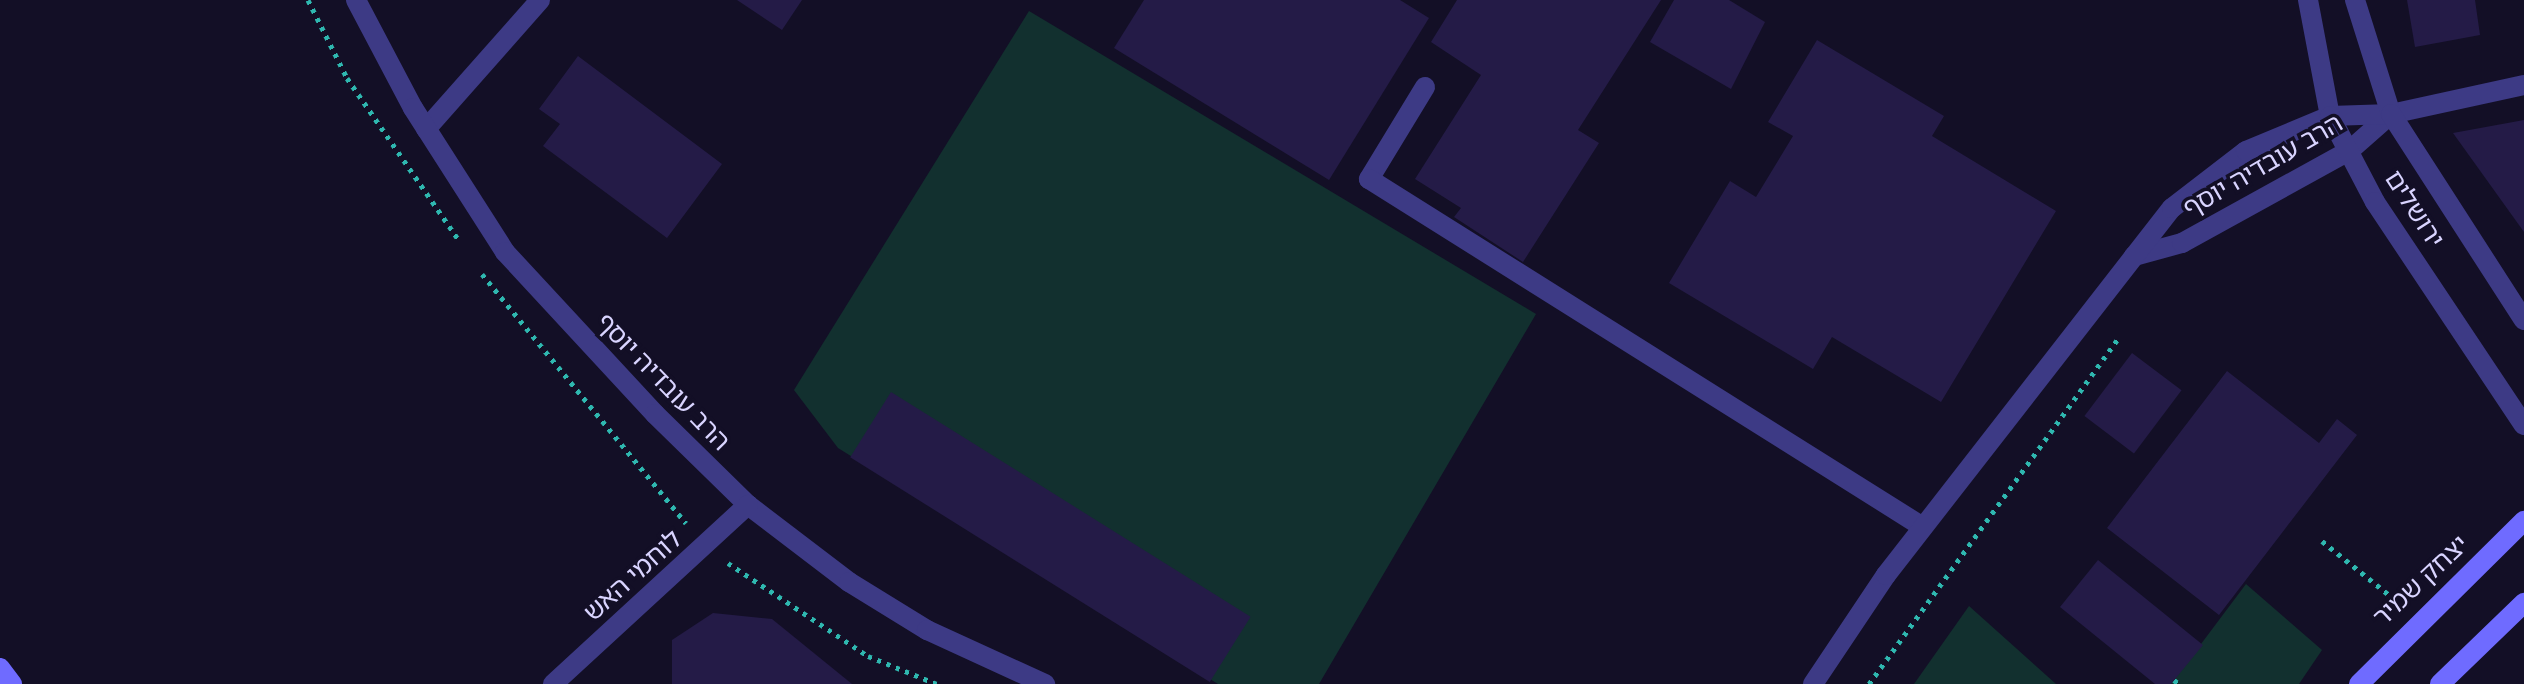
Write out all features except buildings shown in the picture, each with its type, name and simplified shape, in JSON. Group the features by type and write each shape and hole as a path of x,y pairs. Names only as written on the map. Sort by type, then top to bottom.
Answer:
{"main road":[{"name":"יצחק שמיר","path":"2359,684 2418,620 2524,521"},
{"path":"2440,684 2524,603"},
{"path":"0,668 12,684"}],"street":[{"name":"הרב עובדיה יוסף","path":"356,0 426,129 505,252 748,505 927,630 1045,684"},
{"path":"426,129 540,0"},
{"name":"ירושלים","path":"2308,0 2330,116 2349,151 2524,425"},
{"name":"ירושלים","path":"2355,0 2391,114 2524,320"},
{"path":"2391,114 2524,85"},
{"path":"1425,87 1369,179 1923,527"},
{"name":"הרב עובדיה יוסף","path":"1813,684 1923,527 2172,208 2246,151 2330,116 2391,114"},
{"name":"הרב עובדיה יוסף","path":"2134,256 2182,243 2349,151 2391,114"},
{"name":"לוחמי האש","path":"553,684 748,505"}],"path":[{"path":"1869,684 2120,336"},
{"path":"2322,541 2418,620"}],"green space":[{"path":"1029,11 1536,314 1319,684 1218,684 838,448 794,390"},
{"path":"2246,584 2322,650 2299,684 2171,684"},
{"path":"1969,606 2056,684 1914,684"}]}
